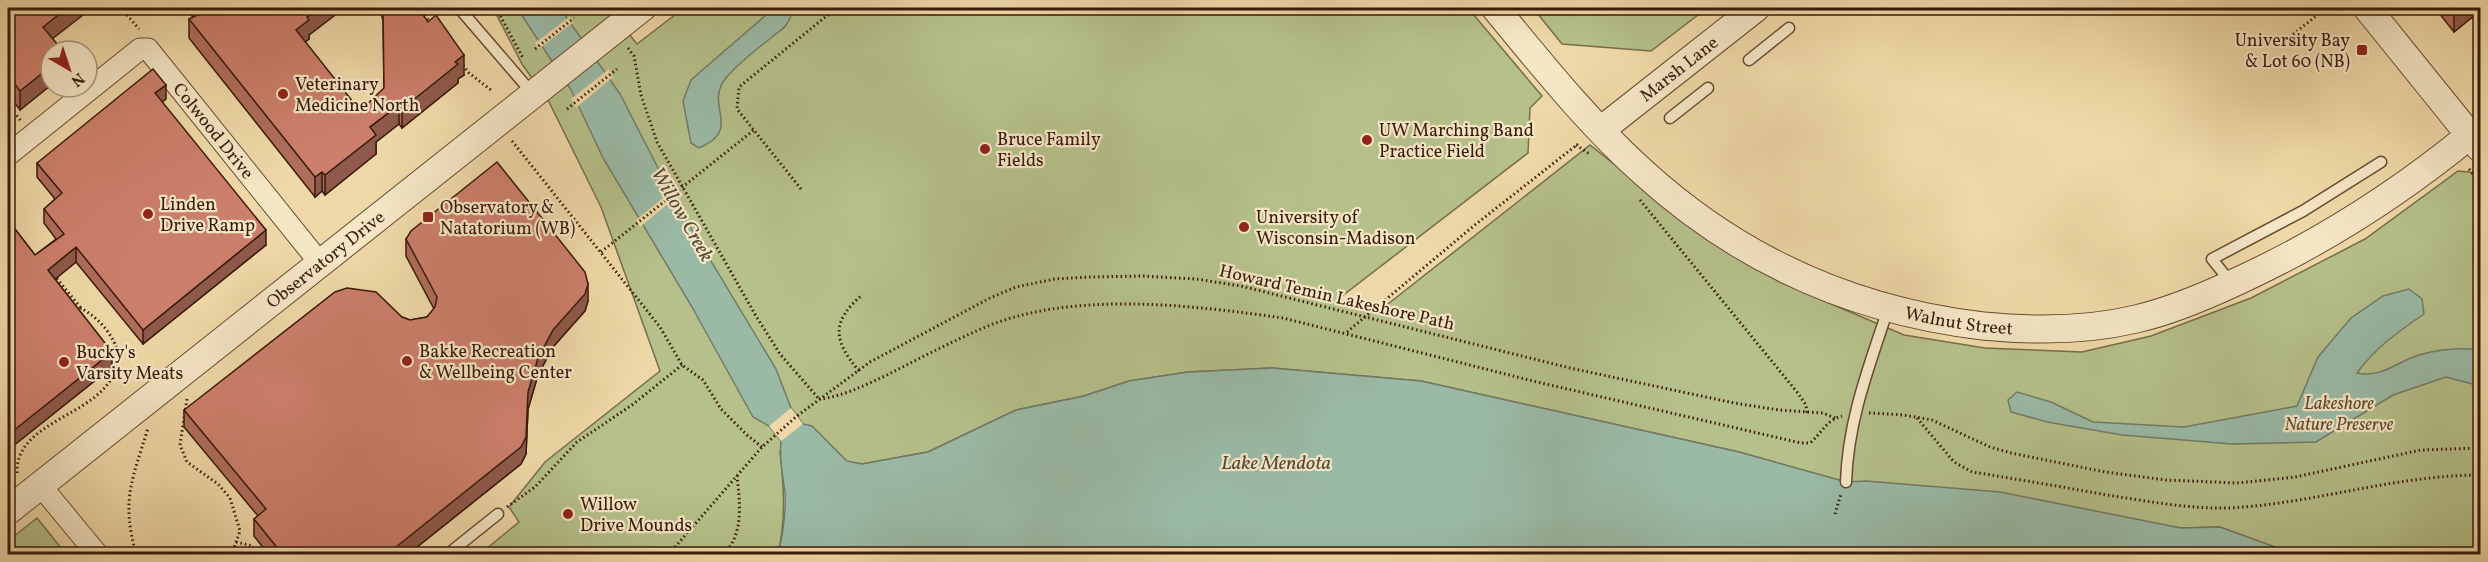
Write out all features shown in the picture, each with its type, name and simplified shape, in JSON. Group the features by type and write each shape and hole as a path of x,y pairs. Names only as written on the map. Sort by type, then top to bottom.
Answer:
{"street":[{"name":"Observatory Drive","path":"8,511 642,8"},
{"name":"Walnut Street","path":"1495,8 1560,86 1645,174 1733,242 1793,274 1852,298 1953,317 2022,324 2080,322 2133,314 2232,284 2306,248 2361,216 2426,170 2475,144"},
{"name":"Marsh Lane","path":"1601,130 1756,8"},
{"path":"2367,8 2475,144"},
{"path":"8,154 144,45"},
{"name":"Colwood Drive","path":"144,45 320,263"},
{"path":"40,485 97,555"}],"lane":[{"path":"459,8 532,94"},
{"path":"1749,60 1789,28"},
{"path":"1670,118 1708,88"},
{"path":"2232,284 2212,259 2302,211 2381,162"},
{"path":"1776,252 1793,274"},
{"path":"1846,482 1847,449 1854,413 1881,303"},
{"path":"448,555 498,514"}],"path":[{"path":"121,8 144,45"},
{"path":"419,8 434,26"},
{"path":"496,8 523,58"},
{"path":"594,8 603,38 634,56 650,124 657,142 756,316 780,354 819,399"},
{"path":"801,189 736,109 739,87 830,16 823,8"},
{"path":"2286,40 2326,8"},
{"path":"535,49 574,18"},
{"path":"462,64 469,73 491,90"},
{"path":"567,109 617,69"},
{"path":"8,105 22,123"},
{"path":"601,252 754,130"},
{"path":"1347,332 1576,145 1601,130"},
{"path":"510,139 660,327 682,364 703,380 721,409 762,447"},
{"path":"2475,144 2481,183"},
{"path":"1576,145 1593,156"},
{"path":"1639,199 1797,392 1806,405 1806,413"},
{"path":"16,473 20,456 38,433 89,402 113,376 118,356 115,343 92,314 81,308 55,275 48,280"},
{"name":"Howard Temin Lakeshore Path","path":"669,555 762,447 819,399 893,349 990,298 1016,287 1055,279 1142,276 1196,279 1241,286 1366,315 1570,368 1734,403 1806,413 1823,413 1835,418"},
{"path":"859,371 846,356 839,333 841,319 847,308 862,295"},
{"name":"Howard Temin Lakeshore Path","path":"819,399 830,398 870,383 983,328 1026,313 1059,306 1142,305 1240,312 1283,318 1347,332 1537,382 1801,443 1810,443 1823,427 1835,418 1854,413 1893,414 1932,420 1990,447 2011,453 2105,472 2208,483 2237,483 2295,477 2421,450 2481,448"},
{"path":"72,316 81,308"},
{"path":"498,514 535,487 577,442 632,405 682,364"},
{"path":"188,394 180,445 187,462 218,484 230,498 240,531 232,555"},
{"path":"1917,418 1954,462 1972,472 2162,504 2228,508 2324,497 2415,479 2481,475"},
{"path":"136,555 130,532 128,505 131,481 149,424"},
{"path":"724,555 733,545 741,513 737,476"},
{"path":"1835,514 1846,482"},
{"path":"236,542 253,546 253,555"}],"green space":[{"name":"Lakeshore Nature Preserve","path":"493,8 608,8 637,44 684,8 1468,8 1542,96 1530,108 1528,153 1337,300 1379,311 1590,145 1682,218 1780,282 1904,335 1985,348 2082,352 2151,336 2251,298 2365,239 2458,171 2480,173 2480,554 2294,554 2220,527 2181,528 1846,482 1739,452 1421,381 1272,368 1188,372 1129,381 1084,396 1016,410 928,452 862,464 780,452 784,503 778,554 480,554 519,522 509,507 545,462 660,371 601,207 549,102 522,64"},
{"path":"1533,8 1707,8 1651,51 1562,44"},
{"path":"37,518 66,554 8,554 8,541"}],"water":[{"name":"Lake Mendota","path":"517,8 560,8 620,94 676,203 776,369 791,408 803,424 812,426 847,461 862,464 928,452 1016,410 1084,396 1129,381 1188,372 1272,368 1421,381 1739,452 1846,482 1866,481 2000,492 2181,528 2220,527 2294,554 778,554 785,509 781,441 769,426 753,417 692,307 603,158 571,90"},
{"path":"774,8 792,8 789,21 742,61 726,78 720,88 718,98 721,125 719,133 712,141 699,148 691,143 683,101 691,80"},
{"path":"2409,289 2422,299 2424,314 2380,348 2357,373 2382,371 2411,358 2435,351 2472,349 2480,350 2480,386 2446,377 2393,395 2316,442 2232,444 2122,435 2047,422 2011,412 2008,400 2017,392 2051,402 2093,422 2184,427 2297,406 2318,357 2351,318 2383,296"}],"pier":[{"path":"569,17 574,22 539,49 535,43"},
{"path":"609,69 613,77 576,108 571,99"},
{"path":"673,190 676,197 640,227 636,220"},
{"path":"791,408 803,424 781,441 769,426"}],"building":[{"path":"8,8 67,8 43,27 53,39 39,39 39,76 20,91 8,75"},
{"name":"Veterinary Medicine North","path":"200,8 320,8 307,17 309,20 296,30 360,111 384,88 383,8 418,8 428,22 436,15 464,55 455,62 458,64 402,109 399,105 370,127 376,135 325,175 322,172 315,177 189,19 204,12"},
{"path":"2448,8 2462,8 2454,14"},
{"name":"Linden Drive Ramp","path":"153,69 166,85 155,93 266,230 143,330 76,247 48,270 112,352 8,435 8,220 35,255 64,234 44,209 62,193 37,163"},
{"name":"Bakke Recreation & Wellbeing Center","path":"497,162 585,272 588,284 585,294 553,330 538,358 528,392 526,437 521,447 386,555 283,555 254,519 266,509 184,410 335,292 347,288 376,292 402,317 410,320 427,317 435,307 437,297 406,239 411,231"}],"place":[{"name":"University Bay & Lot 60 (NB)","path":"2362,50"},
{"name":"Veterinary Medicine North","path":"283,94"},
{"name":"UW Marching Band Practice Field","path":"1367,140"},
{"name":"Bruce Family Fields","path":"985,149"},
{"name":"Linden Drive Ramp","path":"148,214"},
{"name":"Observatory & Natatorium (WB)","path":"428,217"},
{"name":"University of Wisconsin-Madison","path":"1244,227"},
{"name":"Bakke Recreation & Wellbeing Center","path":"407,361"},
{"name":"Bucky's Varsity Meats","path":"64,362"},
{"name":"Willow Drive Mounds","path":"568,514"}],"water label":[{"name":"Willow Creek","path":"683,214"}]}
